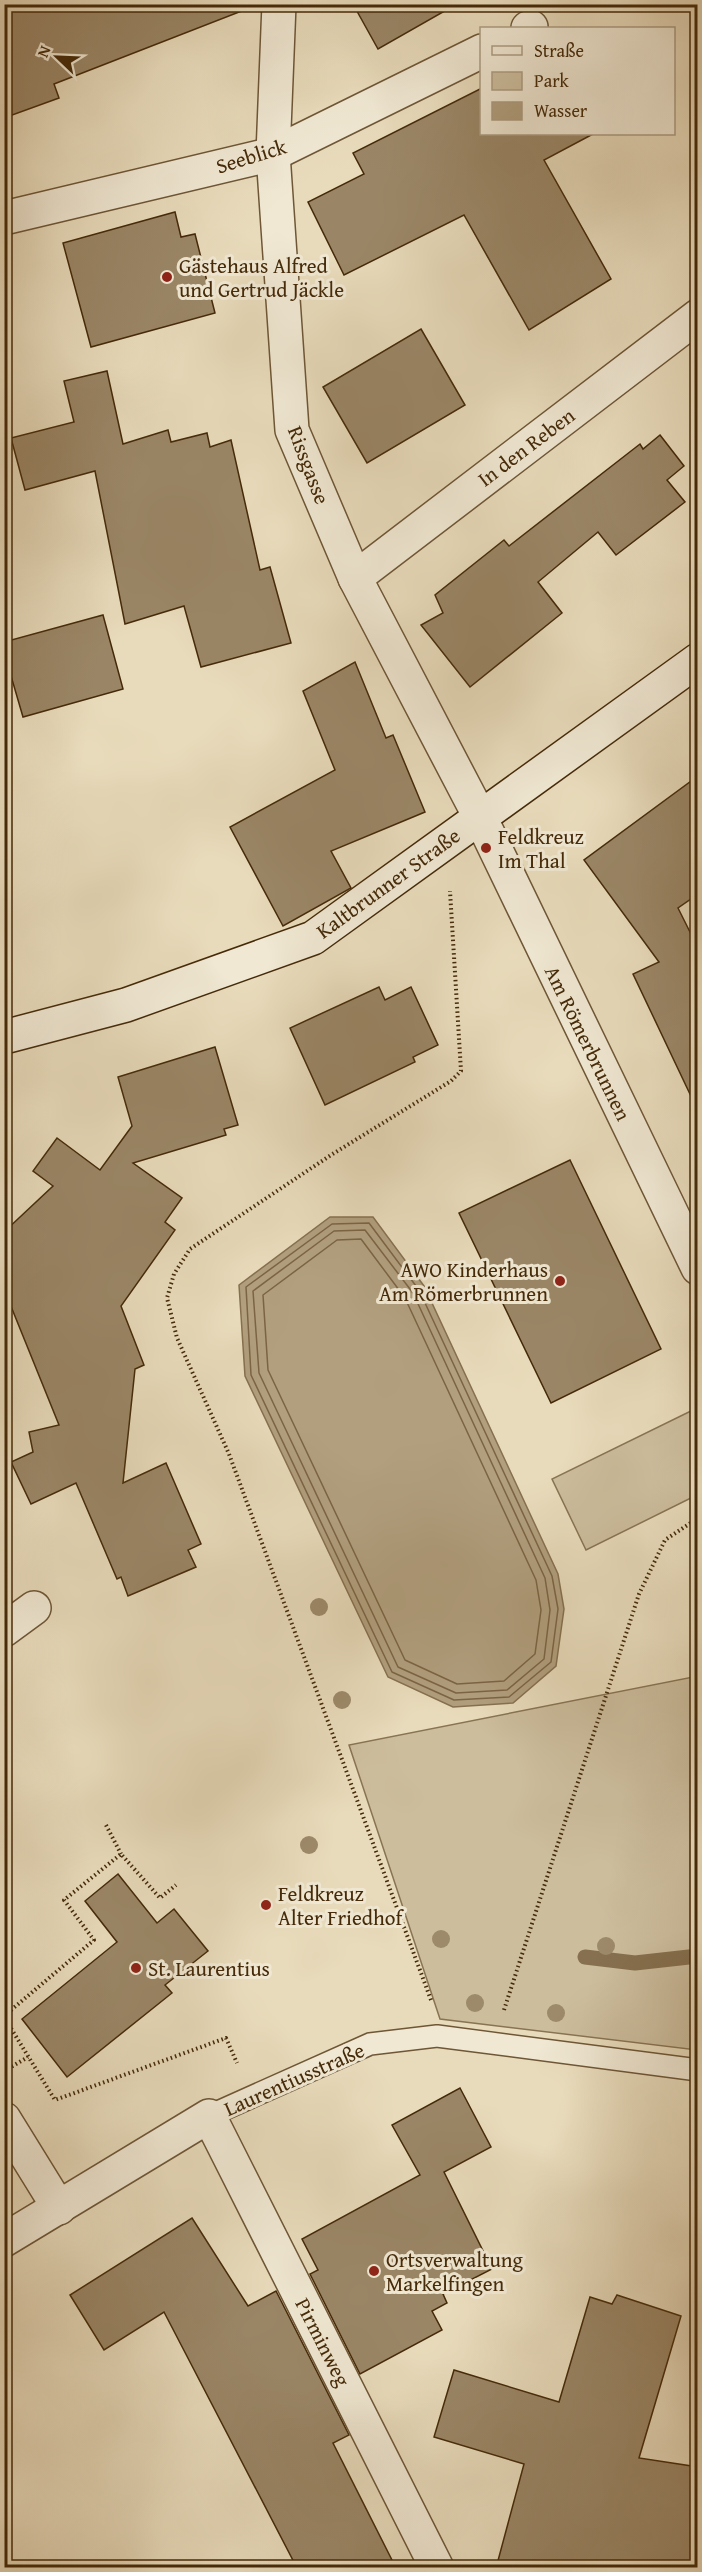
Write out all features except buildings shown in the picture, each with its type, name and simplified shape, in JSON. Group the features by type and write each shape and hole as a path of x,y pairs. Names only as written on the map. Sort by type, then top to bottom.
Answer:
{"street":[{"name":"Rissgasse","path":"279,4 273,154 292,430 355,578 480,817"},
{"name":"Seeblick","path":"4,218 273,154 480,52"},
{"name":"In den Reben","path":"355,578 698,316"},
{"name":"Kaltbrunner Straße","path":"4,1037 126,1005 313,938 698,660"},
{"name":"Am Römerbrunnen","path":"480,817 698,1268"},
{"path":"4,1630 34,1608"},
{"name":"Laurentiusstraße","path":"4,2240 210,2116"},
{"name":"Pirminweg","path":"210,2116 437,2568"},
{"path":"4,2119 59,2208"}],"lane":[{"name":"Laurentiusstraße","path":"210,2116 370,2044 437,2036 698,2070"}],"path":[{"path":"437,2036 430,1998 367,1831 289,1610 229,1454 177,1338 167,1298 174,1274 190,1249 321,1161 451,1081 461,1071 450,888"},
{"path":"493,2043 639,1594 665,1540 698,1518"},
{"path":"106,1825 121,1854 160,1898 176,1885"},
{"path":"121,1854 64,1900 94,1940 4,2016 55,2100 226,2038 253,2096"},
{"path":"4,2071 28,2056"}],"green space":[{"path":"697,1408 697,1495 586,1550 552,1479"},
{"path":"693,1677 698,1686 697,2050 440,2019 349,1745"}],"water":[{"path":"330,1217 373,1217 424,1286 558,1574 564,1609 556,1666 513,1703 453,1707 388,1677 245,1376 239,1285"}],"waterway":[{"path":"585,1957 635,1963 698,1956"}],"place":[{"name":"Gästehaus Alfred und Gertrud Jäckle","path":"167,277"},
{"name":"Feldkreuz Im Thal","path":"486,848"},
{"name":"AWO Kinderhaus Am Römerbrunnen","path":"560,1281"},
{"name":"Feldkreuz Alter Friedhof","path":"266,1905"},
{"name":"St. Laurentius","path":"136,1968"},
{"name":"Ortsverwaltung Markelfingen","path":"374,2271"}]}
